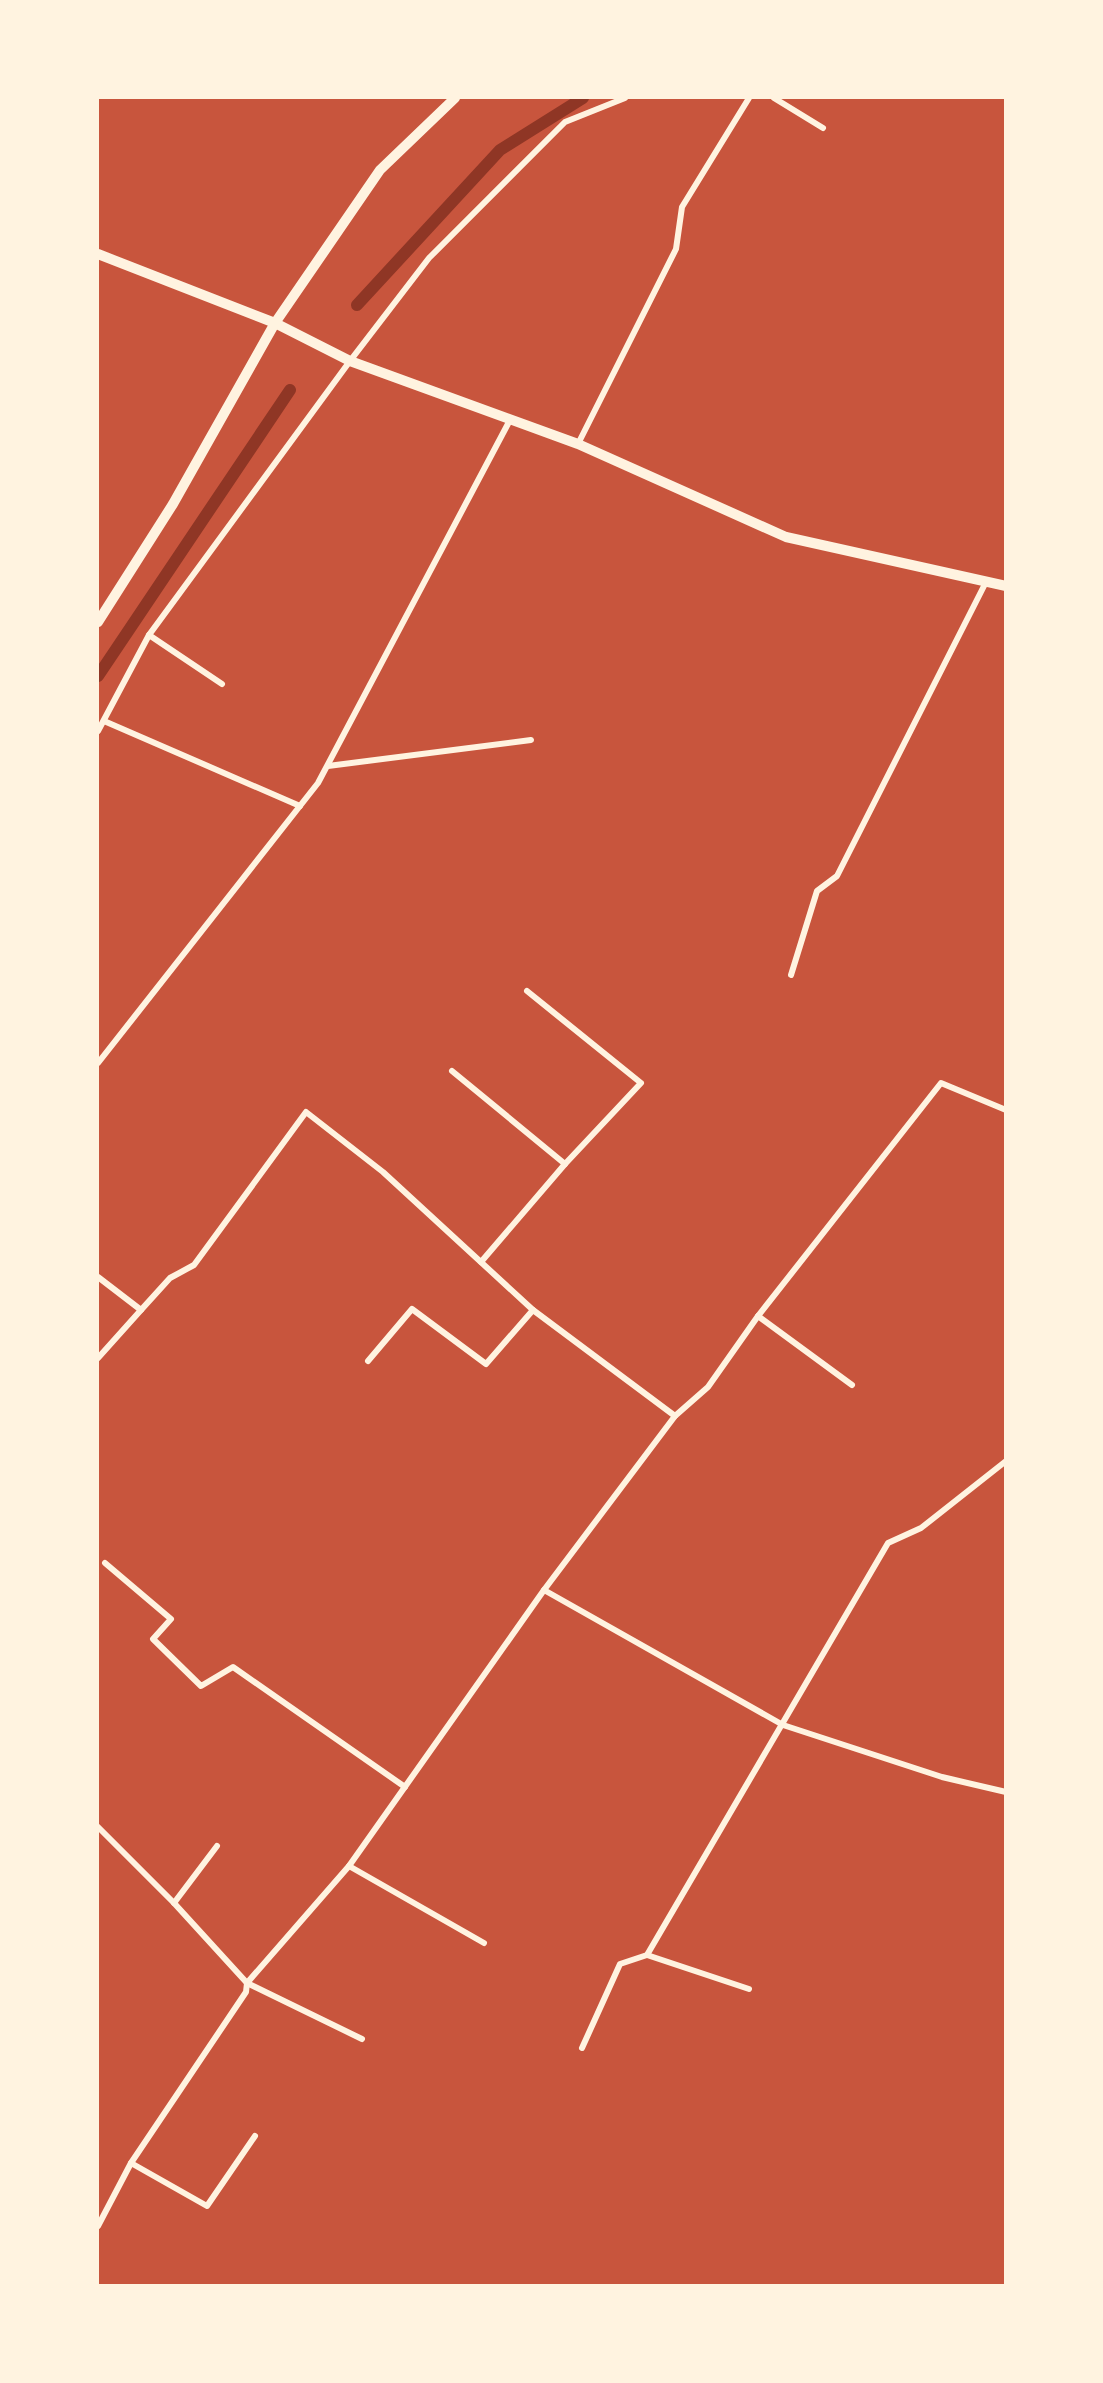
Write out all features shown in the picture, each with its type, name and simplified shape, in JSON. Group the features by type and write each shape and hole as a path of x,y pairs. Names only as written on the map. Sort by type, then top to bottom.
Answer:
{"street":[{"path":"99,616 173,504 275,323 380,170 455,98"},
{"path":"98,731 149,635 350,361 429,258 565,122 626,98"},
{"path":"579,444 676,249 682,207 749,98"},
{"path":"774,98 823,128"},
{"path":"98,254 275,323 350,361 579,444 786,537 1005,586"},
{"path":"98,1063 300,806 328,766 510,420"},
{"path":"791,975 817,891 837,876 986,582"},
{"path":"149,635 222,684"},
{"path":"104,721 300,806"},
{"path":"328,766 531,741"},
{"path":"480,1262 565,1164 641,1083 527,991"},
{"path":"452,1071 565,1164"},
{"path":"98,2226 130,2163 246,1992 247,1983 349,1866 544,1590 675,1416 708,1387 758,1316 941,1083 1005,1110"},
{"path":"98,1358 170,1278 194,1265 306,1112 383,1172 534,1310 675,1416"},
{"path":"98,1277 141,1310"},
{"path":"368,1361 412,1309 486,1364 534,1310"},
{"path":"758,1316 852,1385"},
{"path":"647,1955 888,1542 921,1528 1005,1461"},
{"path":"105,1563 171,1619 153,1639 201,1686 233,1667 405,1787"},
{"path":"544,1590 783,1725 942,1777 1005,1792"},
{"path":"98,1827 174,1903 247,1983 362,2039"},
{"path":"174,1903 217,1846"},
{"path":"349,1866 484,1943"},
{"path":"582,2048 621,1964 647,1955 749,1989"},
{"path":"130,2163 207,2206 255,2136"}],"waterway":[{"path":"357,305 500,150 583,98"},
{"path":"98,676 290,390"}]}
